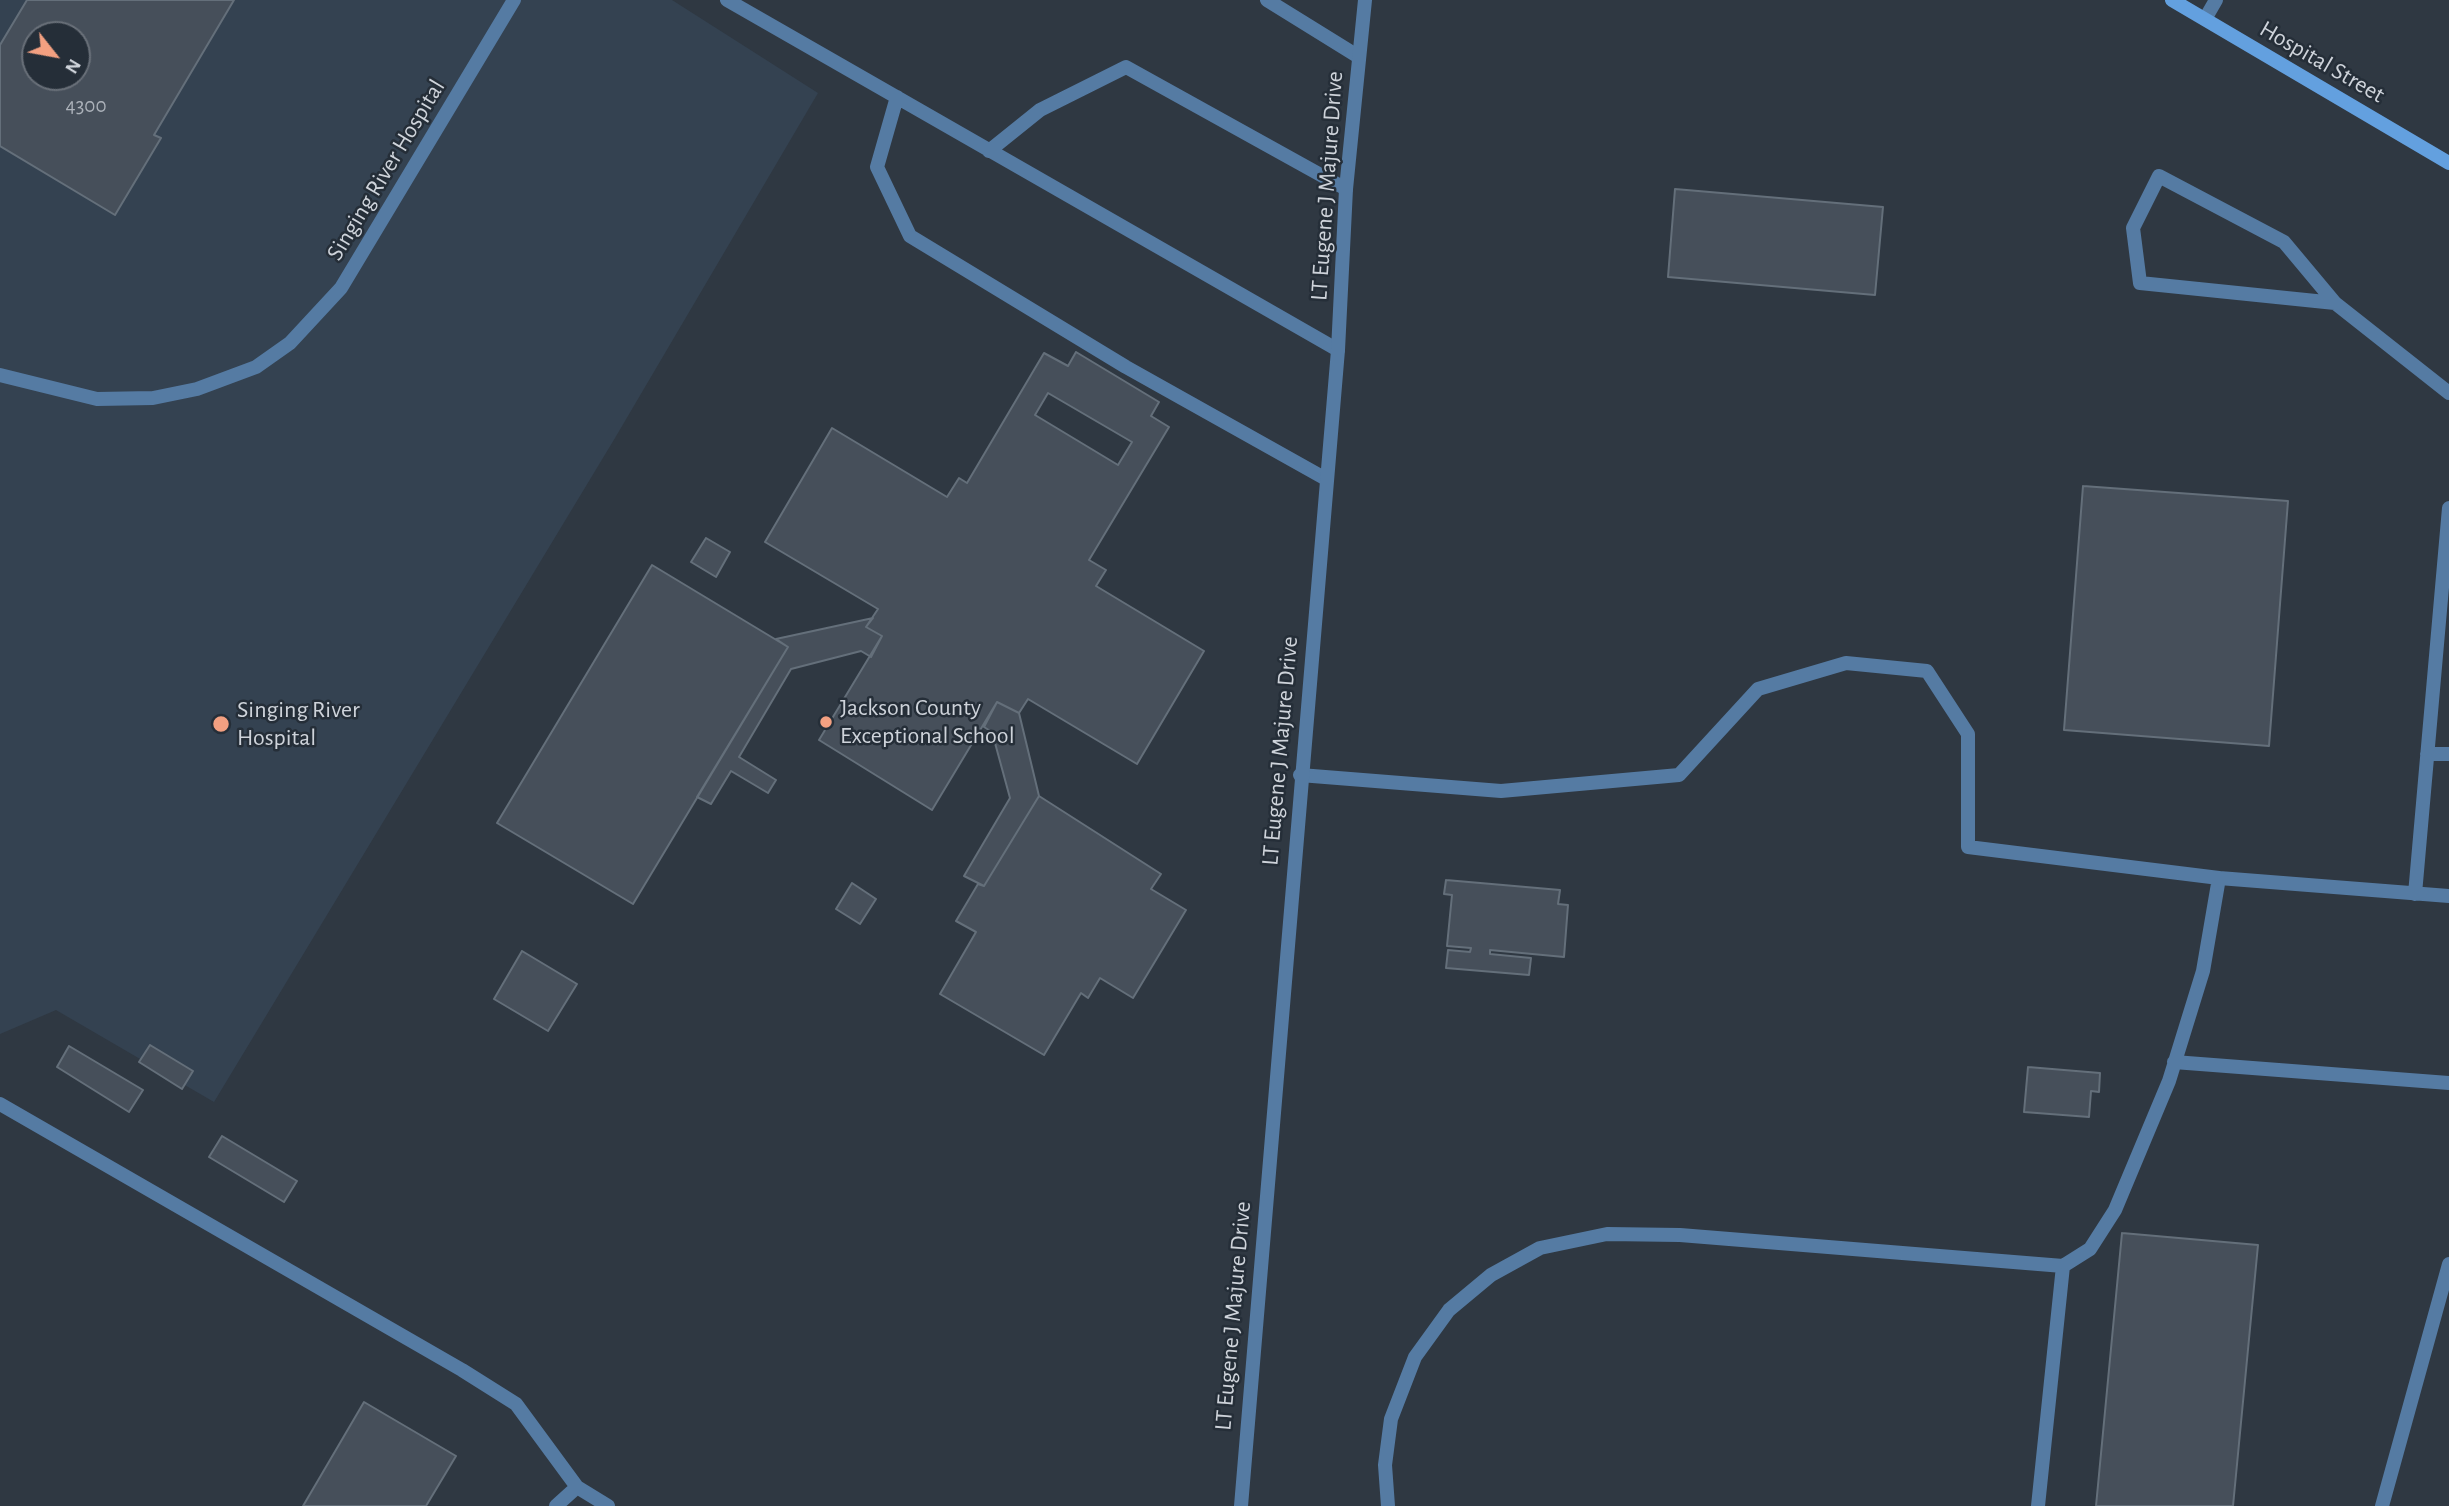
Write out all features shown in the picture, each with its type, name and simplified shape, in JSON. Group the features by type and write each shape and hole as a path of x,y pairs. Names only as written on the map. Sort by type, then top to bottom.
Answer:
{"street":[{"name":"Singing River Hospital","path":"0,375 97,399 153,398 197,389 256,367 290,343 341,288 514,0"},
{"path":"727,0 1338,350"},
{"path":"1266,0 1359,57"},
{"name":"LT Eugene J Majure Drive","path":"1241,1506 1300,775 1338,350 1346,189 1365,0"},
{"name":"Hospital Street","path":"2172,0 2449,163"},
{"path":"2204,19 2216,0"},
{"path":"989,151 1040,110 1126,67 1346,189"},
{"path":"897,97 877,167 910,236 1126,368 1326,479"},
{"path":"2335,303 2140,283 2133,228 2159,176 2284,242 2335,303 2449,393"},
{"path":"2415,894 2449,508"},
{"path":"1300,775 1501,791 1679,775 1758,689 1846,663 1927,671 1968,734 1968,847 2219,878 2449,896"},
{"path":"2427,754 2449,754"},
{"path":"1388,1506 1385,1465 1391,1419 1415,1357 1449,1310 1491,1275 1541,1248 1607,1234 1680,1235 2063,1266 2090,1249 2115,1210 2174,1062 2203,971 2219,878"},
{"path":"2174,1062 2449,1083"},
{"path":"0,1104 462,1370 516,1404 577,1487 608,1506"},
{"path":"2382,1506 2449,1264"},
{"path":"2038,1506 2063,1266"},
{"path":"556,1506 577,1487"}],"shaded area":[{"name":"Singing River Hospital","path":"0,0 672,0 818,93 615,438 214,1102 56,1010 0,1034"}],"building":[{"path":"27,0 234,0 154,135 161,138 115,215 0,146 0,45"},
{"path":"1675,189 1883,207 1875,295 1668,277"},
{"path":"1076,352 1159,402 1151,416 1169,427 1089,560 1106,570 1096,586 1204,651 1137,764 1028,699 1019,713 997,702 932,810 819,740 882,636 866,627 878,609 765,542 832,428 947,497 959,478 967,483 1044,353 1068,366","holes":["1048,393 1132,442 1118,465 1035,415"]},
{"path":"2083,486 2288,501 2269,746 2064,730"},
{"path":"706,538 730,552 716,577 691,562"},
{"path":"652,565 788,647 633,904 497,823"},
{"path":"873,618 866,627 882,636 871,657 861,651 791,669 739,757 776,780 768,793 731,771 711,804 697,797 788,647 776,639"},
{"path":"997,702 1019,713 1039,796 984,886 964,876 1010,798 992,732 984,727"},
{"path":"1039,796 1161,874 1151,889 1186,910 1133,998 1100,978 1088,998 1081,993 1044,1055 940,994 976,932 956,921 978,884 984,886"},
{"path":"1446,880 1560,890 1558,904 1568,905 1564,957 1490,950 1490,954 1531,958 1529,975 1446,968 1448,950 1470,952 1471,948 1447,946 1452,895 1444,894"},
{"path":"852,883 876,899 860,924 836,909"},
{"path":"522,951 577,984 548,1031 494,999"},
{"path":"150,1045 193,1071 182,1089 139,1062"},
{"path":"69,1046 143,1090 129,1112 57,1067"},
{"path":"2028,1067 2100,1073 2099,1092 2091,1091 2089,1117 2024,1112"},
{"path":"222,1136 297,1181 284,1202 209,1157"},
{"path":"2122,1233 2258,1245 2233,1506 2096,1506"},
{"path":"364,1402 456,1456 426,1506 303,1506"}],"place":[{"name":"Jackson County Exceptional School","path":"826,722"},
{"name":"Singing River Hospital","path":"221,724"}]}
